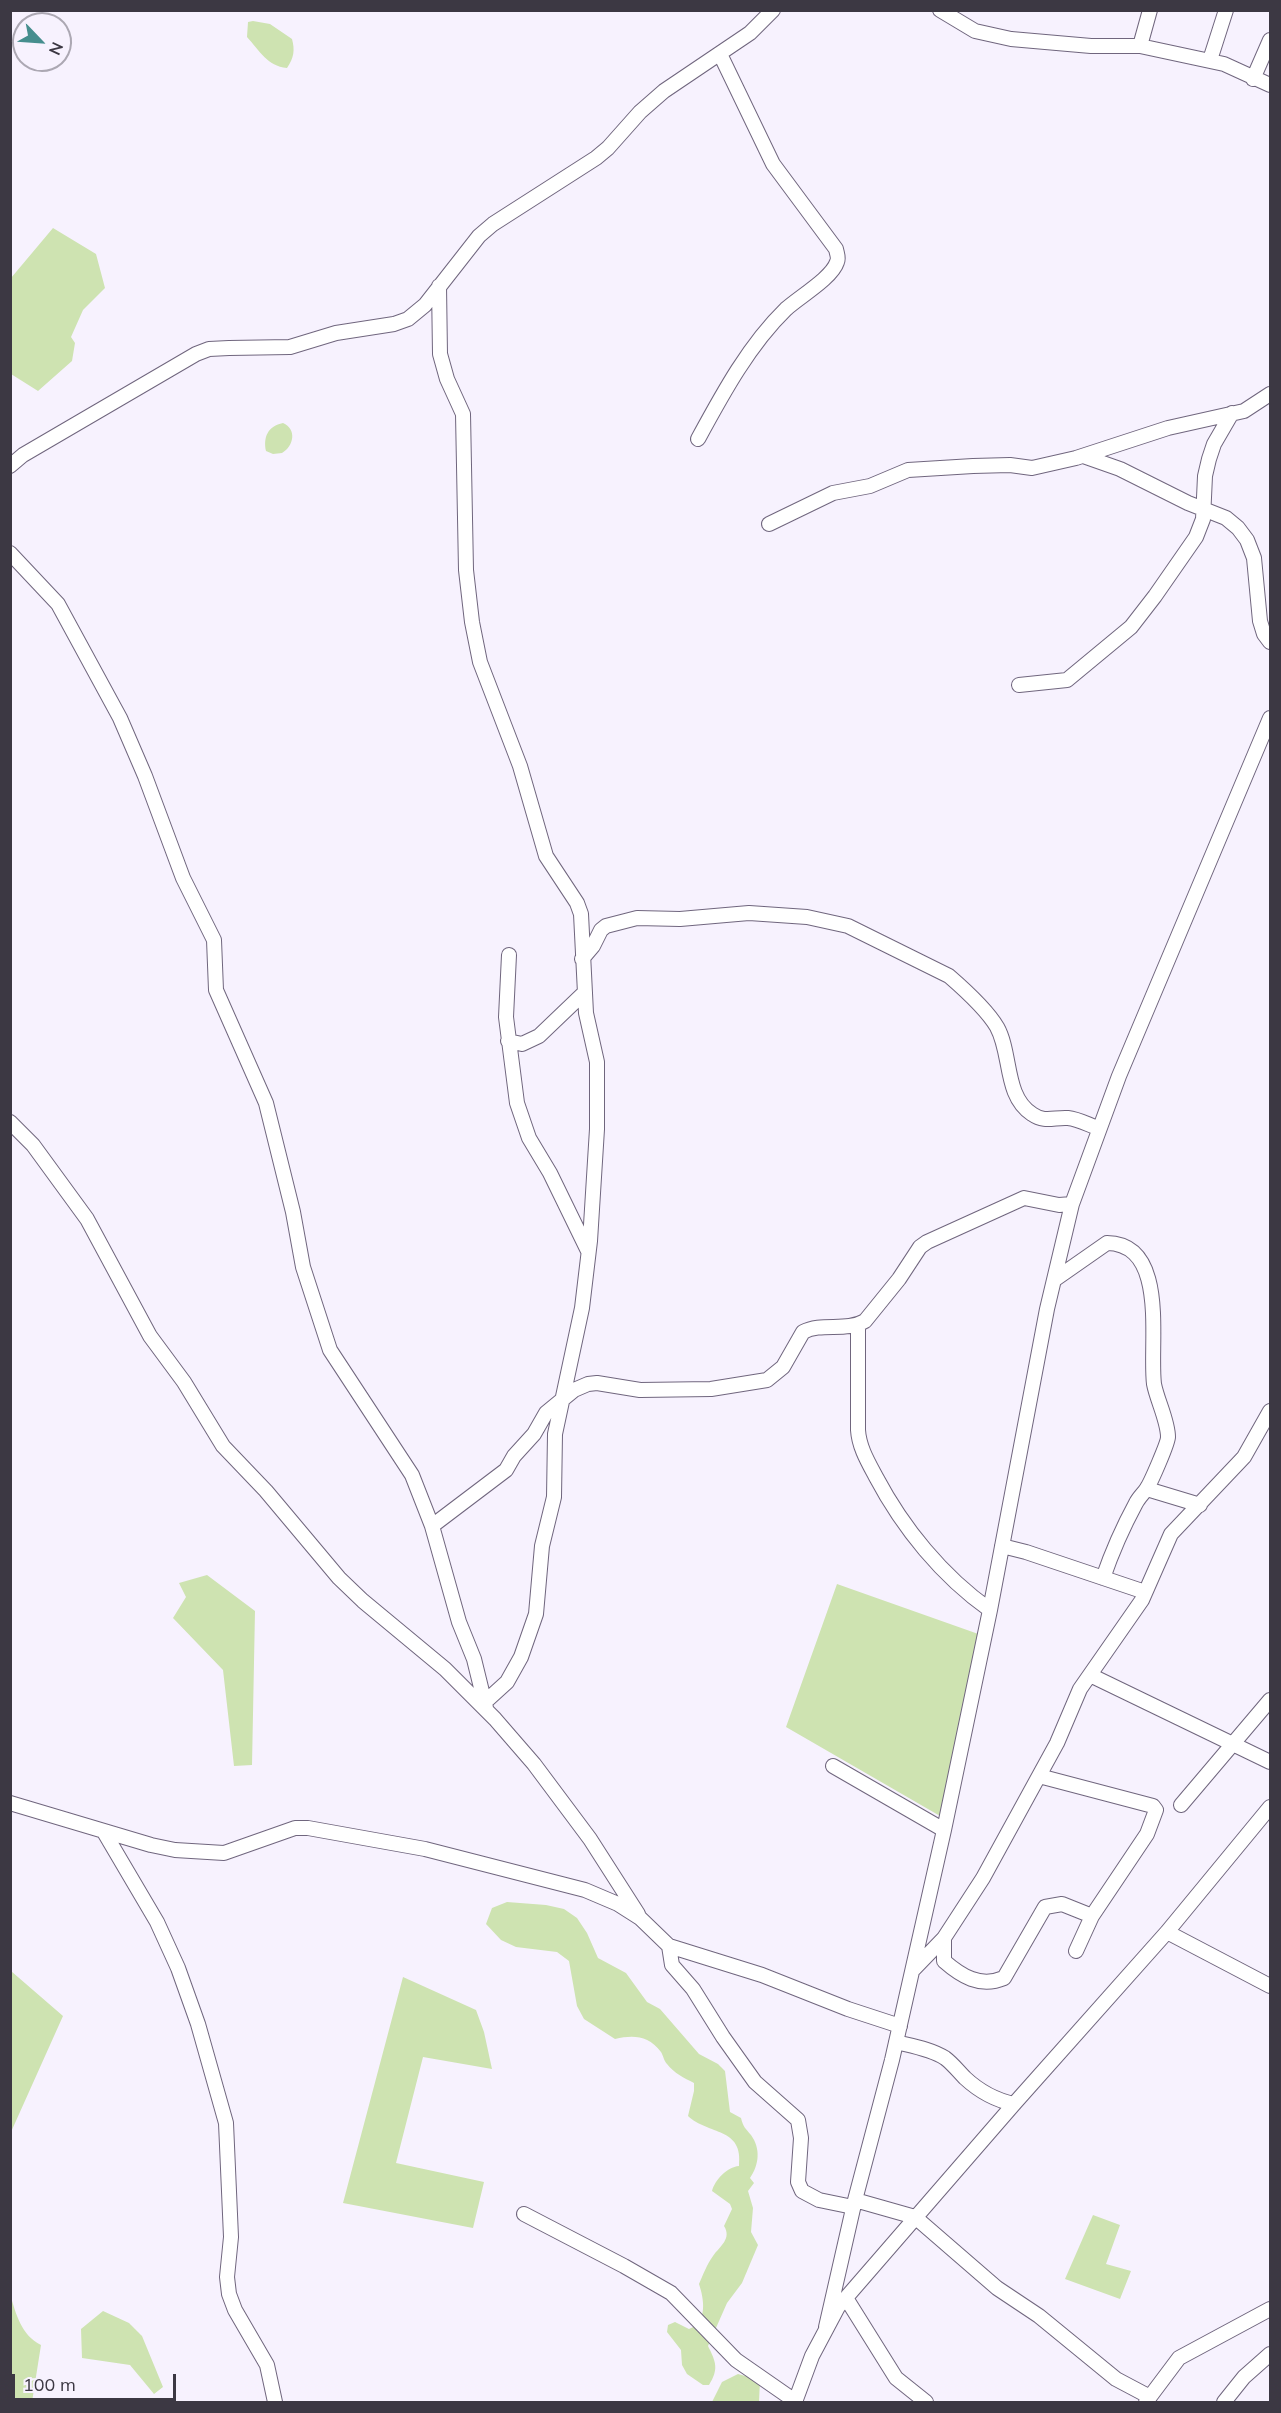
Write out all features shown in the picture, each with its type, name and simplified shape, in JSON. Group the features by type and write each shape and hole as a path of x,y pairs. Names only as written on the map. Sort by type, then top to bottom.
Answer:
{"street":[{"path":"10,466 32,450 196,354 209,349 290,347 336,333 394,324 408,319 419,312 470,246 493,224 596,158 609,148 640,112 664,91 750,33 773,10"},
{"path":"940,10 975,31 1001,37 1091,46 1140,46 1224,64 1270,85"},
{"path":"1140,46 1150,10"},
{"path":"1210,60 1226,10"},
{"path":"1253,79 1270,40"},
{"path":"698,439 727,386 756,345 786,310 832,270 838,257 836,249 773,164 720,54"},
{"path":"439,286 440,354 447,379 463,414 466,570 472,622 480,662 520,766 546,856 581,914 586,1013 597,1062 597,1129 582,1308 555,1434 554,1497 542,1546 534,1624 521,1657 507,1683 486,1706"},
{"path":"769,524 833,493 870,486 908,470 1001,465 1025,469 1083,456 1168,428 1255,406 1270,394"},
{"path":"1018,685 1067,680 1131,627 1196,537 1203,519 1209,459 1214,444 1232,413"},
{"path":"1083,456 1120,469 1188,503 1226,518 1238,528 1247,540 1254,558 1260,621 1264,634 1270,642"},
{"path":"10,553 58,604 120,718 145,776 183,878 214,940 216,990 266,1102 303,1267 330,1350 412,1475 432,1526 459,1622 474,1659 486,1706"},
{"path":"1268,723 1270,749"},
{"path":"524,2214 671,2293 736,2360 795,2402 826,2327 854,2204 913,1970 944,1830 979,1652 990,1610 1054,1280 1072,1204 1119,1076 1268,723"},
{"path":"582,959 594,946 601,930 606,926 637,918 680,919 749,913 807,917 848,926 949,976 960,985 996,1025 1002,1038 1015,1092 1021,1106 1042,1120 1071,1118 1098,1128"},
{"path":"508,955 506,1017 518,1103 529,1138 550,1173 588,1251"},
{"path":"508,1041 522,1044 539,1036 585,992"},
{"path":"10,1122 33,1145 87,1219 150,1336 184,1382 223,1446 266,1491 339,1578 486,1706 534,1764 590,1839 640,1918"},
{"path":"432,1526 506,1470 514,1456 534,1434 540,1420 574,1390 588,1384 640,1390 711,1389 767,1380 783,1367 803,1332 818,1328 858,1325 875,1311 920,1247 927,1242 1024,1198 1059,1205 1072,1204"},
{"path":"1054,1280 1107,1243 1129,1248 1143,1263 1153,1321 1154,1383 1168,1438 1147,1489 1138,1499 1115,1545 1103,1578"},
{"path":"858,1325 858,1439 865,1456 907,1529 946,1572 990,1610"},
{"path":"913,1970 944,1938 983,1878 1057,1743 1080,1689 1138,1606 1171,1534 1244,1457 1270,1411"},
{"path":"1147,1489 1200,1505"},
{"path":"1002,1546 1145,1592"},
{"path":"1090,1675 1234,1742 1270,1762"},
{"path":"1181,1805 1270,1700"},
{"path":"833,1766 944,1830"},
{"path":"1038,1776 1153,1806 1156,1809 1147,1834 1092,1916 1076,1951"},
{"path":"10,1803 104,1832 174,1850 224,1853 295,1828 308,1828 425,1849 585,1890 618,1904 640,1918 669,1946 762,1975 848,2009 900,2026"},
{"path":"826,2327 846,2298 915,2217 1167,1932 1270,1807"},
{"path":"104,1832 157,1922 178,1968 198,2024 226,2123 231,2237 227,2277 229,2294 235,2310 267,2365 274,2403"},
{"path":"944,1938 944,1961 958,1973 976,1981 994,1982 1004,1978 1045,1907 1062,1904 1092,1916"},
{"path":"1167,1932 1270,1986"},
{"path":"669,1946 672,1965 693,1989 755,2082 798,2120 801,2138 798,2182 802,2191 819,2200 854,2204 915,2217 997,2288 1039,2316 1116,2379 1148,2400 1179,2358 1270,2309"},
{"path":"896,2042 937,2053 979,2089 1000,2101 1014,2104"},
{"path":"846,2298 896,2378 926,2403"},
{"path":"1224,2403 1244,2377 1270,2354"}],"green space":[{"path":"248,22 270,24 292,39 293,54 287,68 269,61 247,37"},
{"path":"53,228 96,254 105,288 83,310 71,337 75,343 72,361 38,391 11,374 11,278"},
{"path":"283,423 292,433 289,446 282,453 273,454 266,451 265,441 270,429"},
{"path":"207,1575 255,1611 252,1765 234,1766 223,1670 173,1618 186,1597 179,1583"},
{"path":"837,1584 984,1636 947,1820 786,1727"},
{"path":"507,1902 564,1909 577,1918 587,1933 598,1958 626,1973 647,2002 660,2009 699,2054 718,2064 725,2071 730,2112 741,2118 754,2140 758,2157 750,2178 754,2183 748,2191 753,2208 751,2232 758,2245 742,2283 727,2303 708,2346 715,2366 709,2385 703,2385 687,2374 682,2365 681,2350 667,2332 668,2325 675,2322 689,2329 695,2326 702,2316 703,2303 699,2284 709,2262 726,2239 724,2226 732,2209 730,2204 712,2191 722,2175 739,2166 736,2144 730,2138 688,2116 694,2083 670,2067 656,2046 640,2038 615,2039 584,2019 577,2006 569,1961 557,1952 516,1947 501,1940 486,1924 492,1908"},
{"path":"11,1971 63,2016 11,2132"},
{"path":"403,1977 476,2010 484,2032 492,2069 423,2057 396,2163 484,2182 473,2228 343,2203"},
{"path":"1093,2215 1120,2225 1106,2264 1131,2271 1120,2299 1065,2279"},
{"path":"10,2294 24,2330 41,2345 32,2402 11,2402"},
{"path":"103,2311 129,2323 142,2336 163,2387 154,2394 130,2365 82,2358 81,2329"},
{"path":"738,2374 760,2380 759,2402 712,2402 722,2382"}]}
